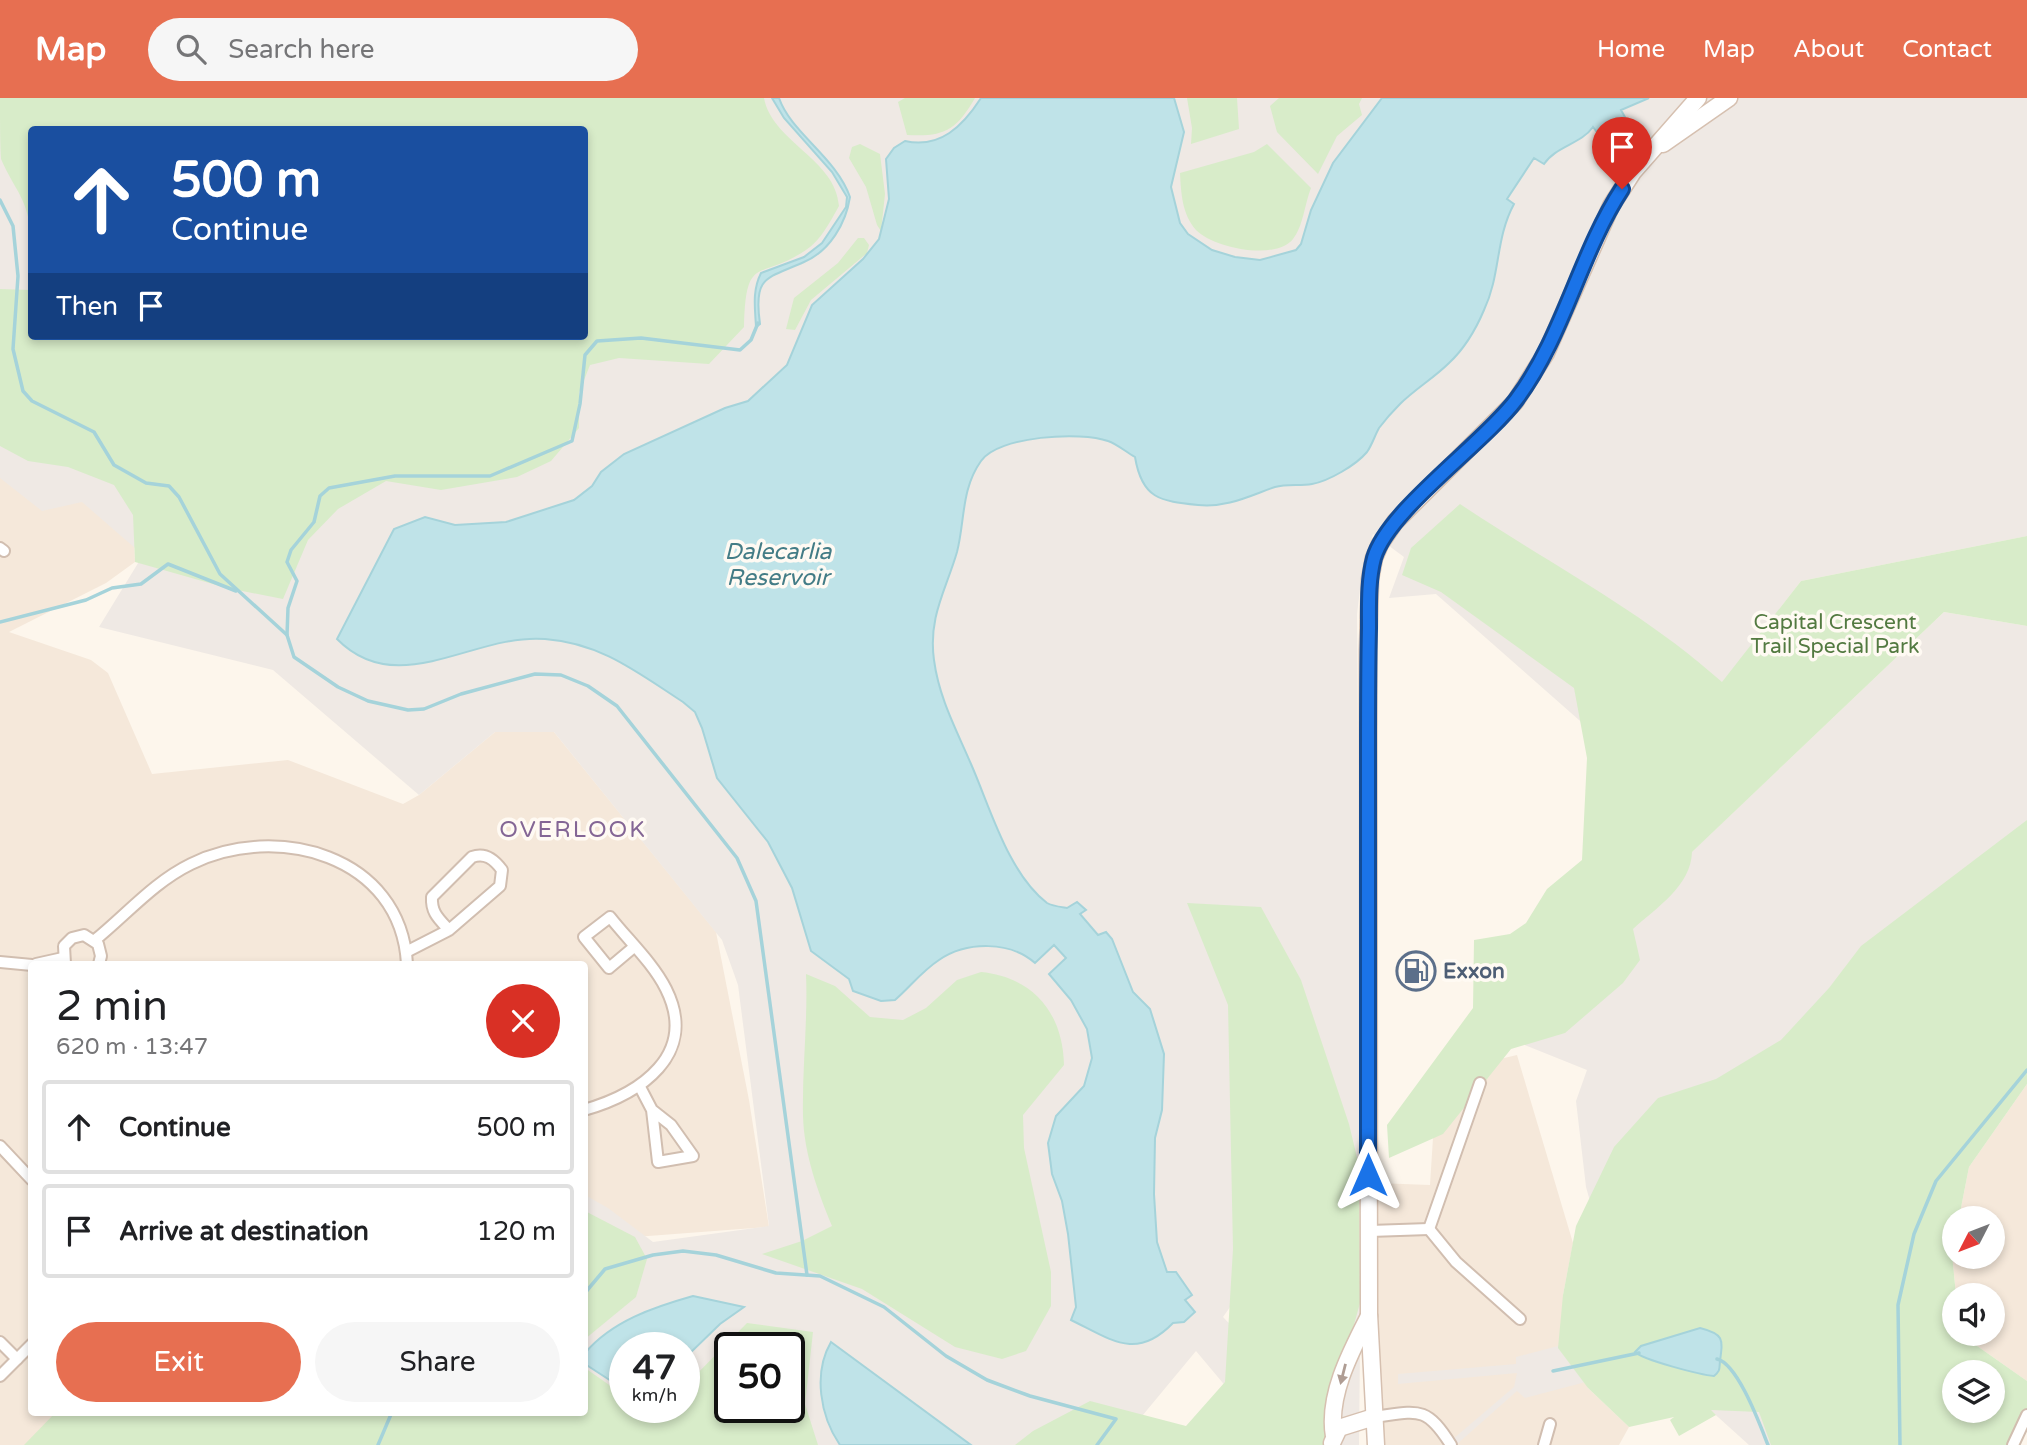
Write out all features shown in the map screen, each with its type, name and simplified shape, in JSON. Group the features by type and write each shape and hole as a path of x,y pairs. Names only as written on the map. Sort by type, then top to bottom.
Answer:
{"main road":[{"path":"1376,1445 1369,1316 1370,579 1380,544 1395,522 1495,423 1530,379 1554,335 1611,206 1633,172 1698,98"},
{"path":"1655,150 1729,98"},
{"path":"1333,1440 1332,1422 1348,1357 1369,1316"},
{"path":"1333,1440 1346,1424 1374,1416"}],"street":[{"path":"96,940 158,884 177,871 218,853 263,846 299,848 320,853 352,869 386,902 406,952 407,961"},
{"path":"406,952 430,943 449,930 500,886 502,870 488,856 472,857 432,897 431,907 449,930"},
{"path":"588,1108 640,1087 667,1056 673,1041 675,1014 659,976 610,917 584,937 609,968 634,947"},
{"path":"64,961 64,946 72,938 84,935 96,940 101,950 99,961"},
{"path":"0,962 28,964"},
{"path":"1429,1229 1480,1083"},
{"path":"640,1087 652,1110 658,1162 694,1156 671,1125 652,1110"},
{"path":"0,1146 28,1176"},
{"path":"1370,1231 1429,1229"},
{"path":"1429,1229 1456,1262 1520,1319"},
{"path":"0,1342 17,1359"},
{"path":"0,1376 28,1348"},
{"path":"1374,1416 1412,1413 1428,1416 1435,1420 1451,1445"},
{"path":"2012,1445 2027,1415"},
{"path":"1544,1445 1550,1424"}],"shaded area":[{"path":"0,98 2027,98 2027,536 1801,581 1647,780 1436,594 1389,598 1404,557 1373,534 1362,573 1357,614 1361,1162 1310,1194 1223,1317 1245,1340 1361,1249 1359,1445 1275,1445 1196,1351 1123,1439 1112,1445 697,1445 653,1423 700,1423 700,1332 609,1332 609,1401 588,1390 588,1197 608,1208 653,1242 769,1226 738,985 722,940 554,732 495,732 419,795 273,670 99,627 143,555 82,502 42,511 0,478"},
{"path":"0,446 133,515 135,562 106,583 9,632 91,660 108,673 152,774 288,760 403,804 419,795 495,732 554,732 716,932 749,1100 769,1227 635,1237 588,1213 588,961 28,961 28,1416 72,1416 42,1445 0,1445"},
{"path":"1944,612 2027,626 2027,928 1915,1205 1903,1445 1749,1445 1658,1363 1525,1398 1517,1391 1456,1445 1446,1445 1514,1387 1517,1373 1398,1384 1398,1374 1516,1364 1516,1357 1626,1328 1586,1187 1576,1101 1587,1070 1517,1042 1594,945"},
{"path":"1517,1055 1573,1243 1563,1295 1588,1388 1629,1427 1619,1445 1380,1445 1376,1183 1430,1185 1434,1122 1470,1066"},
{"path":"2027,1084 2027,1381 2005,1366 2005,1360 1997,1360 1977,1346 2005,1346 2005,1283 1955,1283 1953,1269 2006,1269 2006,1206 1961,1206 1969,1167"}],"green space":[{"path":"0,98 764,98 769,113 779,127 827,175 839,206 825,230 811,246 758,273 752,279 745,304 744,327 709,364 619,358 590,365 579,393 579,428 551,461 517,477 441,490 386,481 338,509 308,540 283,599 227,588 135,562 133,515 114,485 68,467 28,461 0,446 0,289 28,290 28,340 588,340 588,126 28,126 28,218 24,203 1,159"},
{"path":"905,98 975,98 955,125 947,130 930,135 907,135 898,102"},
{"path":"1187,98 1237,98 1239,129 1191,144 1192,128"},
{"path":"1279,98 1362,98 1359,104 1362,115 1337,136 1318,174 1277,132 1270,106"},
{"path":"860,144 880,154 885,194 881,231 866,187 849,158 852,147"},
{"path":"1267,144 1311,188 1302,222 1293,239 1285,246 1273,249 1245,250 1216,242 1196,230 1185,210 1180,173 1254,152"},
{"path":"858,238 864,238 869,245 867,253 811,300 795,330 786,329 794,298 838,263"},
{"name":"Capital Crescent Trail Special Park","path":"1460,504 1628,610 1692,656 1722,682 1801,581 2027,536 2027,626 1944,612 1692,852 1686,875 1679,886 1633,929 1640,960 1623,983 1565,1033 1511,1049 1443,1134 1389,1158 1387,1125 1473,1008 1474,940 1510,934 1526,923 1547,889 1582,860 1587,758 1574,688 1441,592 1402,575 1411,548"},
{"path":"2027,820 2027,1084 1969,1167 1961,1206 1942,1206 1942,1269 1953,1269 1955,1283 1942,1283 1942,1346 1977,1346 1997,1360 1942,1360 1942,1423 2005,1423 2005,1366 2027,1381 2027,1415 2013,1445 1771,1445 1759,1412 1711,1410 1716,1415 1679,1436 1670,1420 1674,1417 1629,1427 1588,1388 1558,1348 1563,1295 1576,1226 1614,1147 1658,1098 1716,1079 1781,1040 1829,988 1861,946"},
{"path":"1187,903 1261,907 1301,980 1349,1124 1359,1166 1360,1303 1327,1422 1325,1445 1015,1445 1033,1431 1090,1401 1186,1426 1225,1382 1233,1249 1228,1005"},
{"path":"981,972 1016,981 1042,1001 1058,1029 1064,1065 1023,1115 1024,1148 1051,1272 1051,1306 1026,1351 1002,1359 955,1347 862,1289 762,1254 802,1241 832,1226 813,1172 804,1130 806,974 835,986 870,1017 903,1020 926,1008 957,980"},
{"path":"588,1213 635,1237 647,1259 636,1297 588,1337"},
{"path":"747,1323 813,1332 805,1404 805,1332 738,1332"},
{"path":"714,1357 714,1423 805,1423 805,1404 818,1445 24,1445 52,1416 588,1416 588,1370 609,1385 609,1423 700,1423 700,1371"}],"water":[{"path":"772,98 779,98 793,123 835,170 850,197 841,226 822,251 765,281 759,296 760,324 756,327 755,293 761,273 804,257 822,243 846,207 847,197 832,172 784,118"},
{"name":"Dalecarlia Reservoir","path":"981,98 1174,98 1184,132 1171,187 1180,223 1188,234 1212,250 1235,257 1260,260 1296,250 1301,244 1311,210 1333,163 1382,98 1649,98 1621,110 1626,119 1599,135 1593,127 1588,133 1555,153 1544,164 1534,158 1507,199 1514,204 1504,230 1493,283 1484,310 1469,338 1449,363 1397,407 1379,428 1367,452 1342,472 1319,482 1275,487 1228,503 1185,504 1163,499 1148,490 1142,482 1135,457 1115,444 1095,438 1060,436 1022,441 990,453 981,461 970,483 964,505 960,540 939,604 934,630 936,674 944,700 1002,838 1021,875 1049,904 1067,908 1077,902 1086,910 1080,914 1098,935 1106,932 1112,939 1133,992 1150,1009 1164,1054 1162,1110 1155,1138 1157,1242 1167,1272 1176,1272 1192,1295 1185,1300 1195,1312 1184,1322 1173,1323 1160,1335 1135,1344 1112,1340 1071,1320 1076,1307 1068,1234 1062,1201 1052,1174 1048,1143 1056,1116 1084,1086 1092,1058 1087,1029 1071,1000 1049,974 1066,958 1054,945 1035,963 1001,947 962,949 933,964 895,1000 881,1001 853,991 849,979 811,951 792,888 768,842 717,778 695,712 683,702 618,661 584,646 565,642 545,639 518,640 411,665 385,664 361,657 337,639 394,529 425,517 455,525 506,522 574,500 592,486 601,472 624,454 725,408 748,401 787,365 812,305 863,259 879,239 889,199 886,159 894,148 905,141 929,142 949,133 966,118"},
{"path":"693,1296 744,1307 720,1324 700,1343 700,1332 609,1332 609,1380 588,1366 588,1350 596,1342 608,1332 621,1324 649,1310"},
{"path":"1700,1328 1720,1338 1722,1347 1719,1369 1714,1376 1660,1363 1635,1352 1641,1346"},
{"path":"831,1342 971,1445 840,1445 828,1421 821,1394 822,1367"}],"waterway":[{"path":"0,200 13,226 18,276 13,349 23,391 32,401 94,432 114,465 146,483 169,486 179,497 220,574 287,635 294,657 338,687 368,701 408,710 424,709 461,694 535,674 561,675 588,686 617,706 737,858 756,901 807,1275"},
{"path":"287,635 288,608 297,581 287,562 291,550 314,522 320,496 329,488 395,476 490,476 572,441 580,404 585,355 597,341 641,338 740,350 751,340 758,323"},
{"path":"0,622 86,600 112,588 141,584 168,564 236,591"},
{"path":"1900,1445 1898,1305 1914,1234 1936,1181 2027,1070"},
{"path":"588,1289 605,1269 653,1255 683,1251 716,1255 776,1273 820,1276 884,1307 946,1356 987,1380 1030,1396 1116,1419 1097,1445"},
{"path":"1553,1371 1639,1353"},
{"path":"1717,1359 1725,1363 1740,1383 1768,1445"},
{"path":"378,1445 390,1416"}],"place":[{"name":"Exxon","path":"1416,971"}],"district":[{"name":"OVERLOOK","path":"573,830"}],"route":[{"path":"1368,1175 1368,667 1370,579 1374,558 1395,522 1515,402 1546,353 1597,233 1622,189"}]}
